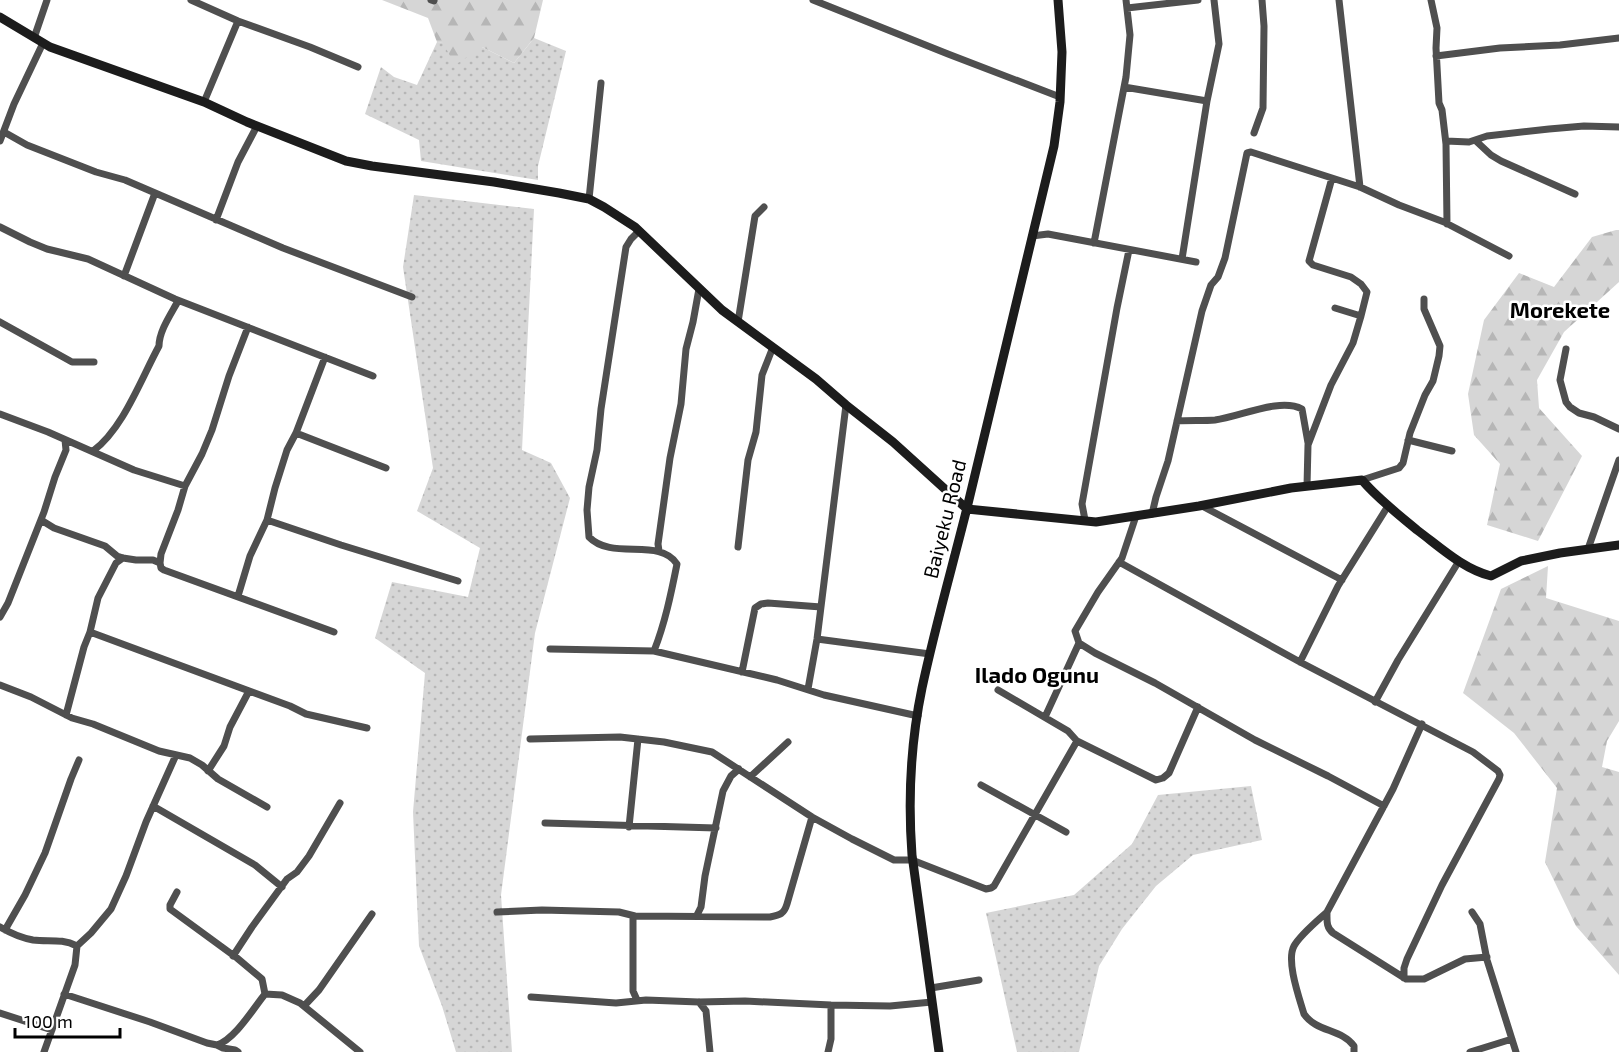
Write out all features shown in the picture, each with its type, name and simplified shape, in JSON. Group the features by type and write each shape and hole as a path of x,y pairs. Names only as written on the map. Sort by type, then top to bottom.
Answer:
{"street":[{"path":"0,141 38,41 47,0"},
{"path":"191,0 358,68"},
{"path":"813,0 1060,97"},
{"name":"Baiyeku Road","path":"939,1052 912,860 910,827 913,756 922,690 930,654 1054,146 1060,97 1062,52 1058,0"},
{"path":"1094,243 1130,47 1127,4 1198,0"},
{"path":"1182,259 1207,102 1219,44 1214,0"},
{"path":"1254,133 1263,108 1262,0"},
{"path":"1339,0 1342,43 1360,187"},
{"path":"1431,0 1437,28 1439,103 1446,141 1447,224"},
{"path":"0,17 38,41 78,58 204,102 257,126 346,161 424,174 494,182 589,199 639,231 722,310 816,379 892,442 967,509 1096,522 1202,506 1291,488 1362,480 1399,468 1403,463 1408,440 1425,395 1433,381 1439,356 1440,345 1424,309 1424,299"},
{"path":"204,102 238,21"},
{"path":"1436,56 1619,38"},
{"path":"589,199 601,83"},
{"path":"1124,87 1207,102"},
{"path":"216,220 238,162 257,126"},
{"path":"1446,141 1476,141 1487,136 1584,126 1619,127"},
{"path":"4,132 27,145 96,172 124,180 294,252 412,297"},
{"path":"1476,141 1501,161 1575,194"},
{"path":"1152,514 1168,461 1202,311 1211,285 1218,276 1225,258 1245,156 1251,152 1360,187 1447,224 1509,256"},
{"path":"1308,445 1331,385 1353,343 1367,292 1351,277 1313,265 1309,261 1332,178"},
{"path":"124,276 155,194"},
{"path":"738,322 755,216 764,207"},
{"path":"0,227 39,245 88,259 177,301 373,376"},
{"path":"639,231 626,247 617,295 597,450 589,487 588,519 589,537 599,544 618,549 659,551 673,558 677,564 661,632 654,651"},
{"path":"1033,231 1196,262"},
{"path":"1085,520 1082,504 1129,249"},
{"path":"659,551 658,544 670,459 681,404 686,349 699,289"},
{"path":"93,451 106,440 135,393 159,346 159,341 177,301"},
{"path":"1335,308 1361,316"},
{"path":"0,322 72,362 94,362"},
{"path":"156,561 186,486 212,430 248,327"},
{"path":"738,547 748,460 756,432 762,375 773,347"},
{"path":"1566,349 1560,380 1566,402 1579,413 1594,417 1619,429"},
{"path":"238,596 250,556 267,520 287,450 297,433 325,357"},
{"path":"1177,421 1216,420 1291,404 1302,409 1308,445 1307,486"},
{"path":"808,689 817,639 846,405"},
{"path":"0,414 48,432 134,470 186,486"},
{"path":"297,433 386,468"},
{"path":"0,617 8,603 41,520 66,450 65,440"},
{"path":"1408,440 1452,451"},
{"path":"66,450 75,445"},
{"path":"1588,549 1619,460"},
{"path":"1362,480 1388,506 1446,552 1479,573 1491,576 1521,561 1619,545"},
{"path":"1071,519 1082,504"},
{"path":"1202,506 1342,580"},
{"path":"1300,662 1342,580 1388,506"},
{"path":"1136,516 1119,562 1075,631 1079,643 1255,740 1384,806"},
{"path":"41,520 54,528 105,546 119,561"},
{"path":"267,520 458,581"},
{"path":"119,561 156,561"},
{"path":"66,715 98,598 119,561"},
{"path":"156,561 162,569 334,632"},
{"path":"1375,702 1459,561"},
{"path":"1119,562 1300,662 1473,752 1498,771 1500,775 1488,800 1442,885 1407,959 1404,978"},
{"path":"742,672 755,608 768,603 821,607"},
{"path":"90,632 290,706 306,714 367,728"},
{"path":"817,639 930,654"},
{"path":"1045,717 1079,643"},
{"path":"550,649 654,651 918,716"},
{"path":"0,685 31,697 66,715 159,751 190,758 218,779 267,807"},
{"path":"998,690 1068,731 1077,741 1156,780 1169,773 1198,707"},
{"path":"208,771 224,746 230,727 249,692"},
{"path":"1354,1052 1351,1042 1308,1021 1304,1014 1291,961 1292,950 1295,943 1327,912 1403,769 1422,724"},
{"path":"530,739 615,736 664,742 712,752 812,817 894,860 912,860 986,889 994,886 1077,741"},
{"path":"629,826 638,739"},
{"path":"750,777 788,742"},
{"path":"44,1052 75,965 77,946 111,909 176,754"},
{"path":"77,946 52,940 34,940 2,929 25,895 45,853 79,760"},
{"path":"697,915 701,907 705,876 723,791 731,776 738,769"},
{"path":"981,785 1066,832"},
{"path":"233,956 287,879 297,872 309,856 340,803"},
{"path":"153,806 255,865 282,886"},
{"path":"497,912 542,910 619,912 633,916 770,917 780,915 784,911 812,817"},
{"path":"545,823 716,828"},
{"path":"177,892 170,909 262,979 265,994"},
{"path":"701,907 708,915"},
{"path":"1327,912 1327,923 1333,933 1404,978 1424,979 1466,959 1487,957"},
{"path":"1472,912 1480,924 1487,957 1516,1052"},
{"path":"304,1006 319,990 372,915"},
{"path":"633,916 633,991 637,1000"},
{"path":"931,988 979,980"},
{"path":"64,994 237,1051"},
{"path":"265,994 282,995 300,1003 360,1052"},
{"path":"217,1045 231,1036 265,994"},
{"path":"531,997 616,1003 637,1000 890,1006 932,1002"},
{"path":"705,1011 712,1001"},
{"path":"699,1002 705,1011 710,1052"},
{"path":"828,1052 831,1039 831,1005"},
{"path":"0,1013 52,1030"},
{"path":"231,1036 237,1051"},
{"path":"1470,1052 1512,1039"}],"green space":[{"path":"382,0 543,0 534,38 514,63 482,47 455,65 443,43 437,42 428,18"},
{"path":"534,38 566,51 538,166 538,180 421,161 419,140 365,114 381,67 394,77 417,85 437,42 482,47 514,63"},
{"path":"414,195 534,209 522,450 551,463 570,498 535,633 501,895 512,1052 456,1052 442,1006 419,946 413,812 425,673 375,638 392,582 468,597 480,548 417,511 433,468 403,267"},
{"path":"1619,230 1619,282 1564,332 1537,380 1539,408 1582,456 1538,541 1487,525 1500,464 1474,435 1468,394 1484,320 1519,273 1554,287 1592,237"},
{"path":"1548,566 1546,598 1619,621 1619,721 1607,741 1602,767 1619,772 1619,975 1576,926 1545,862 1557,788 1514,733 1463,693 1501,589"},
{"path":"1251,786 1262,840 1193,855 1156,886 1122,929 1099,966 1079,1052 1017,1052 986,913 1074,895 1132,844 1158,795"}],"district":[{"name":"Morekete","path":"1560,310"},
{"name":"Ilado Ogunu","path":"1037,675"}]}
